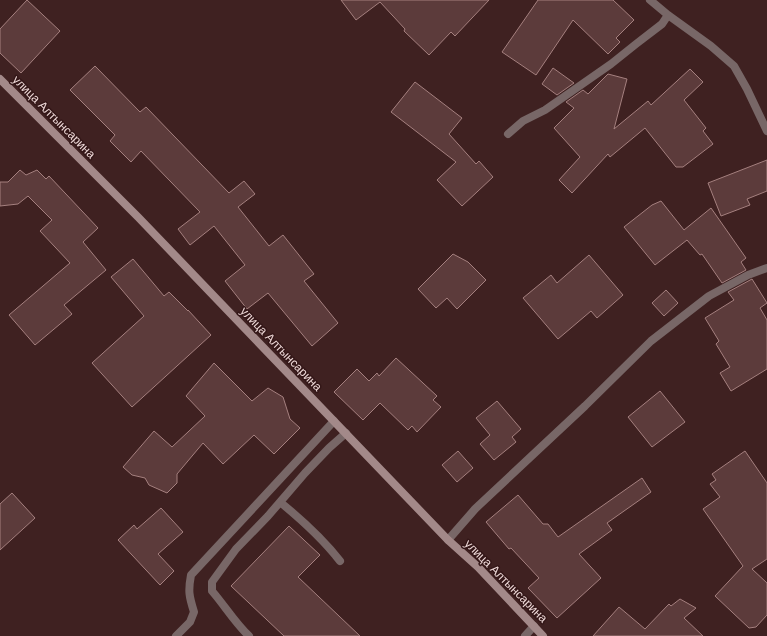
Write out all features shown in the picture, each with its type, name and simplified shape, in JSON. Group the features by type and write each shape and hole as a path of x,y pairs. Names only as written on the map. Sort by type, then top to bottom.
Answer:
{"street":[{"path":"650,0 711,46 734,66 767,131"},
{"path":"508,134 523,121 545,110 611,64 662,24 668,15"},
{"name":"улица Алтынсарина","path":"0,80 138,217 448,540 478,567 543,636"},
{"path":"448,540 475,508 586,406 651,341 709,296 767,268"},
{"path":"176,636 190,622 194,612 190,599 189,587 191,575 334,421"},
{"path":"249,636 243,631 220,600 212,592 212,582 236,549 320,458 346,433"},
{"path":"280,502 313,531 340,561"},
{"path":"525,636 534,626"}],"building":[{"path":"27,0 60,31 21,73 0,53 0,29"},
{"path":"341,0 489,0 455,36 451,32 429,55 404,31 405,29 380,2 356,20"},
{"path":"538,0 613,0 634,20 616,38 620,42 608,54 573,20 536,75 502,52"},
{"path":"95,66 140,112 146,107 229,193 244,181 255,194 238,207 269,246 283,235 314,274 304,281 338,323 312,346 268,293 247,309 225,281 245,265 214,226 190,245 178,229 200,212 141,151 131,162 110,141 115,135 70,90"},
{"path":"553,68 574,83 557,95 542,84"},
{"path":"690,69 703,82 684,100 706,128 703,131 713,144 683,167 676,167 645,128 610,157 608,154 572,193 559,180 580,157 554,128 574,108 566,102 583,90 588,94 608,74 627,79 614,129 648,101 651,105"},
{"path":"415,82 462,118 449,134 476,164 479,161 493,177 462,206 437,180 456,162 391,112"},
{"path":"767,160 767,191 747,199 750,205 721,216 708,183"},
{"path":"20,170 26,175 37,170 46,179 49,176 98,228 83,242 106,270 64,305 72,314 35,345 9,315 70,263 40,231 52,220 28,196 18,204 0,206 0,182 8,182"},
{"path":"661,201 684,230 711,208 746,258 741,262 746,270 722,283 702,254 700,255 687,240 655,265 624,227 652,205"},
{"path":"453,254 468,262 486,280 457,309 447,298 436,308 418,289"},
{"path":"589,255 623,295 597,318 591,311 558,339 523,298 551,275 557,283"},
{"path":"133,259 164,296 169,292 211,335 132,407 92,363 144,316 111,277"},
{"path":"752,279 767,303 760,308 767,320 767,369 731,391 720,373 730,367 716,344 719,341 705,318 734,300 728,292"},
{"path":"666,290 678,303 664,316 652,303"},
{"path":"396,358 437,396 433,400 441,407 417,432 412,426 408,430 380,403 363,420 334,392 357,369 369,381 377,373 379,376"},
{"path":"214,363 252,401 268,388 283,397 290,419 300,428 274,454 254,435 223,464 203,443 177,474 177,483 167,493 149,485 145,478 132,475 123,467 154,431 172,447 205,416 186,396"},
{"path":"660,391 685,422 652,447 628,417"},
{"path":"497,401 521,429 512,437 516,442 494,460 480,444 490,435 476,418"},
{"path":"458,451 473,468 457,482 442,465"},
{"path":"745,451 767,483 767,559 752,569 767,583 767,615 756,627 749,628 715,596 743,566 703,509 720,497 710,484 716,480 712,474"},
{"path":"642,478 651,492 607,523 612,530 579,554 601,578 557,618 528,588 539,578 511,548 509,549 486,522 518,495 543,524 548,524 558,537"},
{"path":"12,493 35,518 0,550 0,504"},
{"path":"161,508 183,532 158,554 174,571 160,585 118,540 134,525 137,529"},
{"path":"289,526 320,555 298,577 360,636 284,636 231,586"},
{"path":"680,599 696,608 684,618 703,636 593,636 619,607 645,629 669,604 671,606"}]}
